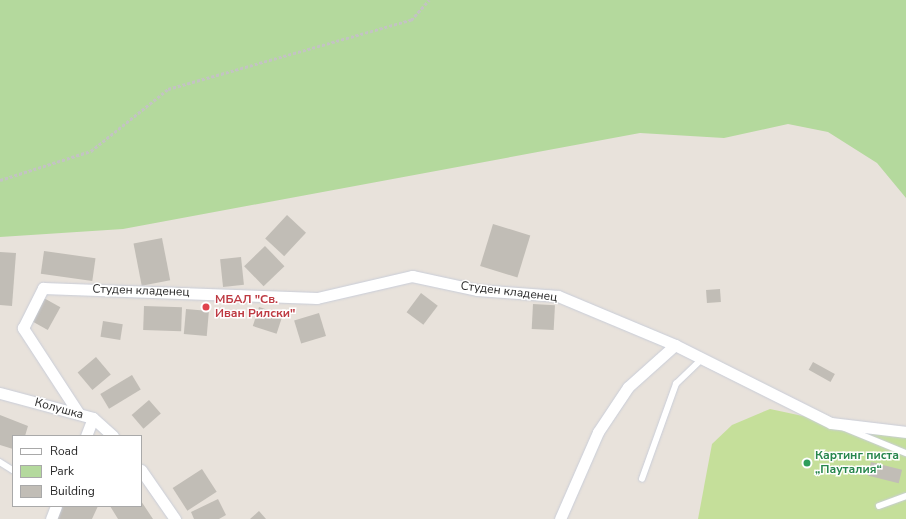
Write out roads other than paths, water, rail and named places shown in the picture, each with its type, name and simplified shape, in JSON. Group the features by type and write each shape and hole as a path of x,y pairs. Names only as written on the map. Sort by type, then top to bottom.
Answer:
{"street":[{"name":"Студен кладенец","path":"79,414 23,328 43,288 317,298 412,276 477,290 558,296 675,346 831,423 906,432"},
{"path":"560,519 598,432 628,387 675,346"},
{"name":"Колушка","path":"0,393 93,418 112,435"},
{"path":"86,435 93,418"},
{"path":"142,471 175,519"},
{"path":"51,519 56,507"}],"lane":[{"path":"642,479 676,384 702,359"},
{"path":"831,423 906,453"},
{"path":"0,462 12,469"},
{"path":"879,506 906,496"}],"place":[{"name":"МБАЛ \"Св. Иван Рилски\"","path":"206,307"},
{"name":"Картинг писта „Пауталия“","path":"807,463"}]}
